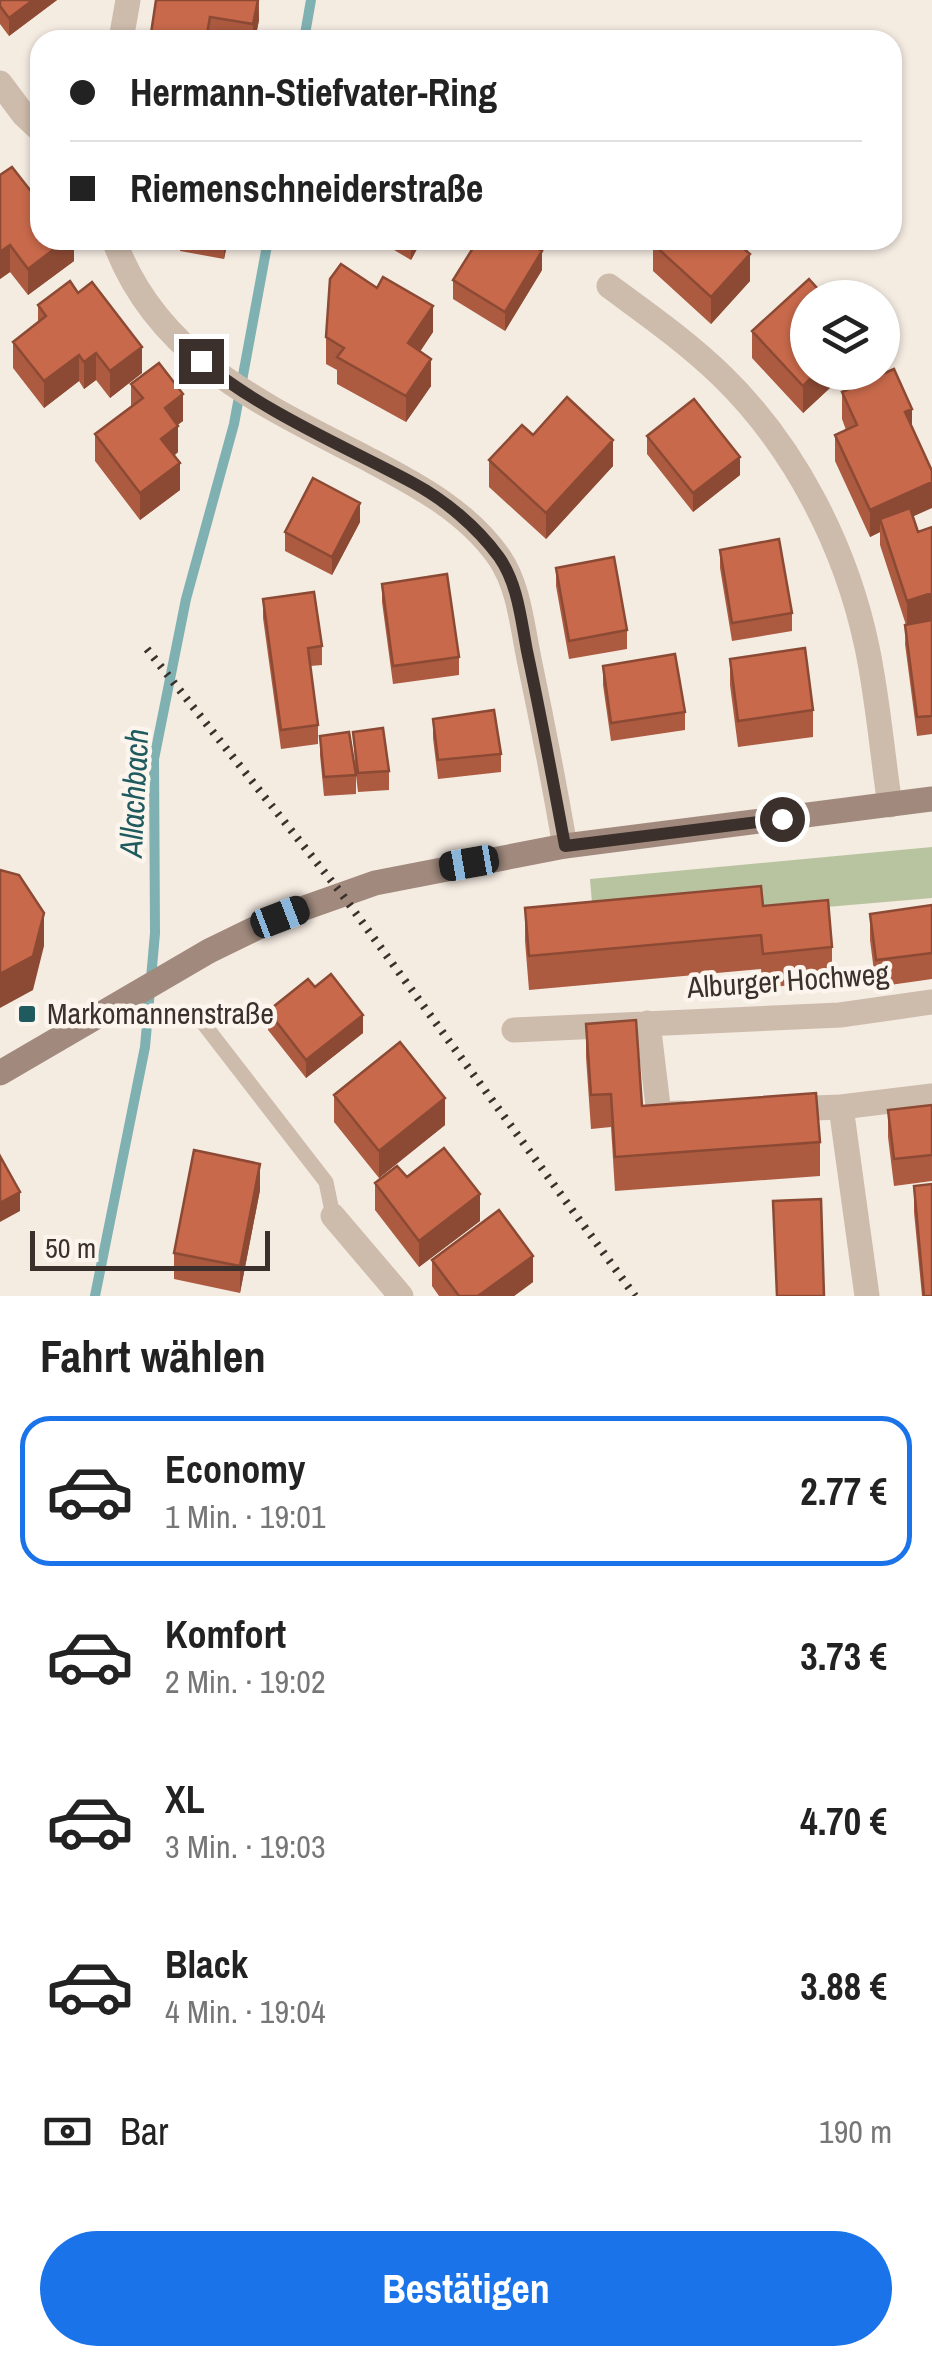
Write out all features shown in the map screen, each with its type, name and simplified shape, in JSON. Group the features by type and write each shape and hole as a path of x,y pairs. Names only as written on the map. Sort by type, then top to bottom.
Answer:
{"street":[{"path":"123,30 128,0"},
{"path":"0,83 30,120"},
{"path":"118,250 138,296 159,323 217,374 434,496 480,535 500,559 514,586 539,695 565,846"},
{"path":"609,286 722,376 767,425 806,487 838,549 862,626 890,806"},
{"path":"0,1073 208,951 280,917 375,883 565,846 932,799"},
{"name":"Alburger Hochweg","path":"514,1030 840,1015 932,1002"},
{"name":"Alburger Hochweg","path":"648,1023 659,1114 714,1112"},
{"path":"768,1110 841,1107 932,1096"},
{"path":"841,1107 867,1296"},
{"path":"333,1216 401,1296"}],"lane":[{"path":"203,1023 326,1182 333,1216"}],"green space":[{"path":"932,847 932,898 594,927 590,879"}],"building":[{"path":"0,0 33,0 9,18"},
{"path":"156,0 258,0 253,24 210,17 208,30 152,30"},
{"path":"12,167 30,190 30,250 53,250 28,269 10,245 0,252 0,175"},
{"path":"472,250 542,251 505,312 453,280"},
{"path":"660,250 745,250 750,254 711,297"},
{"path":"341,264 377,288 383,277 433,306 408,343 431,359 406,396 337,357 344,348 326,337 330,279"},
{"path":"70,281 78,293 92,282 142,347 110,371 96,353 84,362 79,355 44,381 13,342 46,316 38,305"},
{"path":"790,296 790,372 752,331"},
{"path":"159,363 183,394 165,408 178,426 161,439 180,463 140,493 95,434 143,398 131,384"},
{"path":"900,382 912,409 905,412 932,471 932,482 870,510 835,435 857,425 842,392 900,390"},
{"path":"567,397 613,440 546,513 489,460 522,425 533,435"},
{"path":"694,399 740,457 693,493 647,436"},
{"path":"313,478 360,503 332,557 285,532"},
{"path":"910,508 918,532 932,527 932,593 907,601 880,519"},
{"path":"779,539 792,613 732,623 720,550"},
{"path":"614,557 627,630 569,641 556,568"},
{"path":"447,574 459,657 393,666 382,584"},
{"path":"314,592 322,646 308,648 318,725 281,730 263,599"},
{"path":"932,620 932,716 917,717 905,625"},
{"path":"805,648 813,710 738,721 730,659"},
{"path":"675,654 685,712 611,723 603,666"},
{"path":"494,710 501,754 438,760 433,719"},
{"path":"383,728 389,771 358,773 353,732"},
{"path":"349,732 356,775 324,777 320,736"},
{"path":"0,870 19,875 44,913 33,956 0,974"},
{"path":"761,886 763,906 828,900 832,947 763,954 761,935 529,956 525,908"},
{"path":"932,905 932,953 876,960 870,914"},
{"path":"331,974 363,1015 306,1060 268,1011 308,979 315,987"},
{"path":"636,1020 642,1106 816,1093 820,1142 615,1157 611,1094 591,1095 586,1024"},
{"path":"400,1042 445,1098 379,1151 334,1095"},
{"path":"932,1105 932,1155 894,1159 888,1110"},
{"path":"444,1148 480,1194 419,1241 375,1183 397,1166 407,1177"},
{"path":"194,1150 260,1164 240,1266 174,1253"},
{"path":"0,1156 20,1192 0,1203"},
{"path":"932,1184 932,1296 924,1296 914,1186"},
{"path":"821,1199 824,1296 777,1296 773,1201"},
{"path":"499,1210 533,1256 478,1296 459,1296 432,1260"}],"waterway":[{"name":"Allachbach","path":"306,30 311,0"},
{"name":"Allachbach","path":"95,1296 145,1047 155,933 154,759 186,599 234,424 266,250"}],"railway":[{"path":"147,649 341,893 635,1296"}],"place":[{"name":"Markomannenstraße","path":"27,1014"}],"route":[{"path":"201,361 307,428 418,486 449,507 500,559 514,586 539,695 565,846 782,819"}]}
